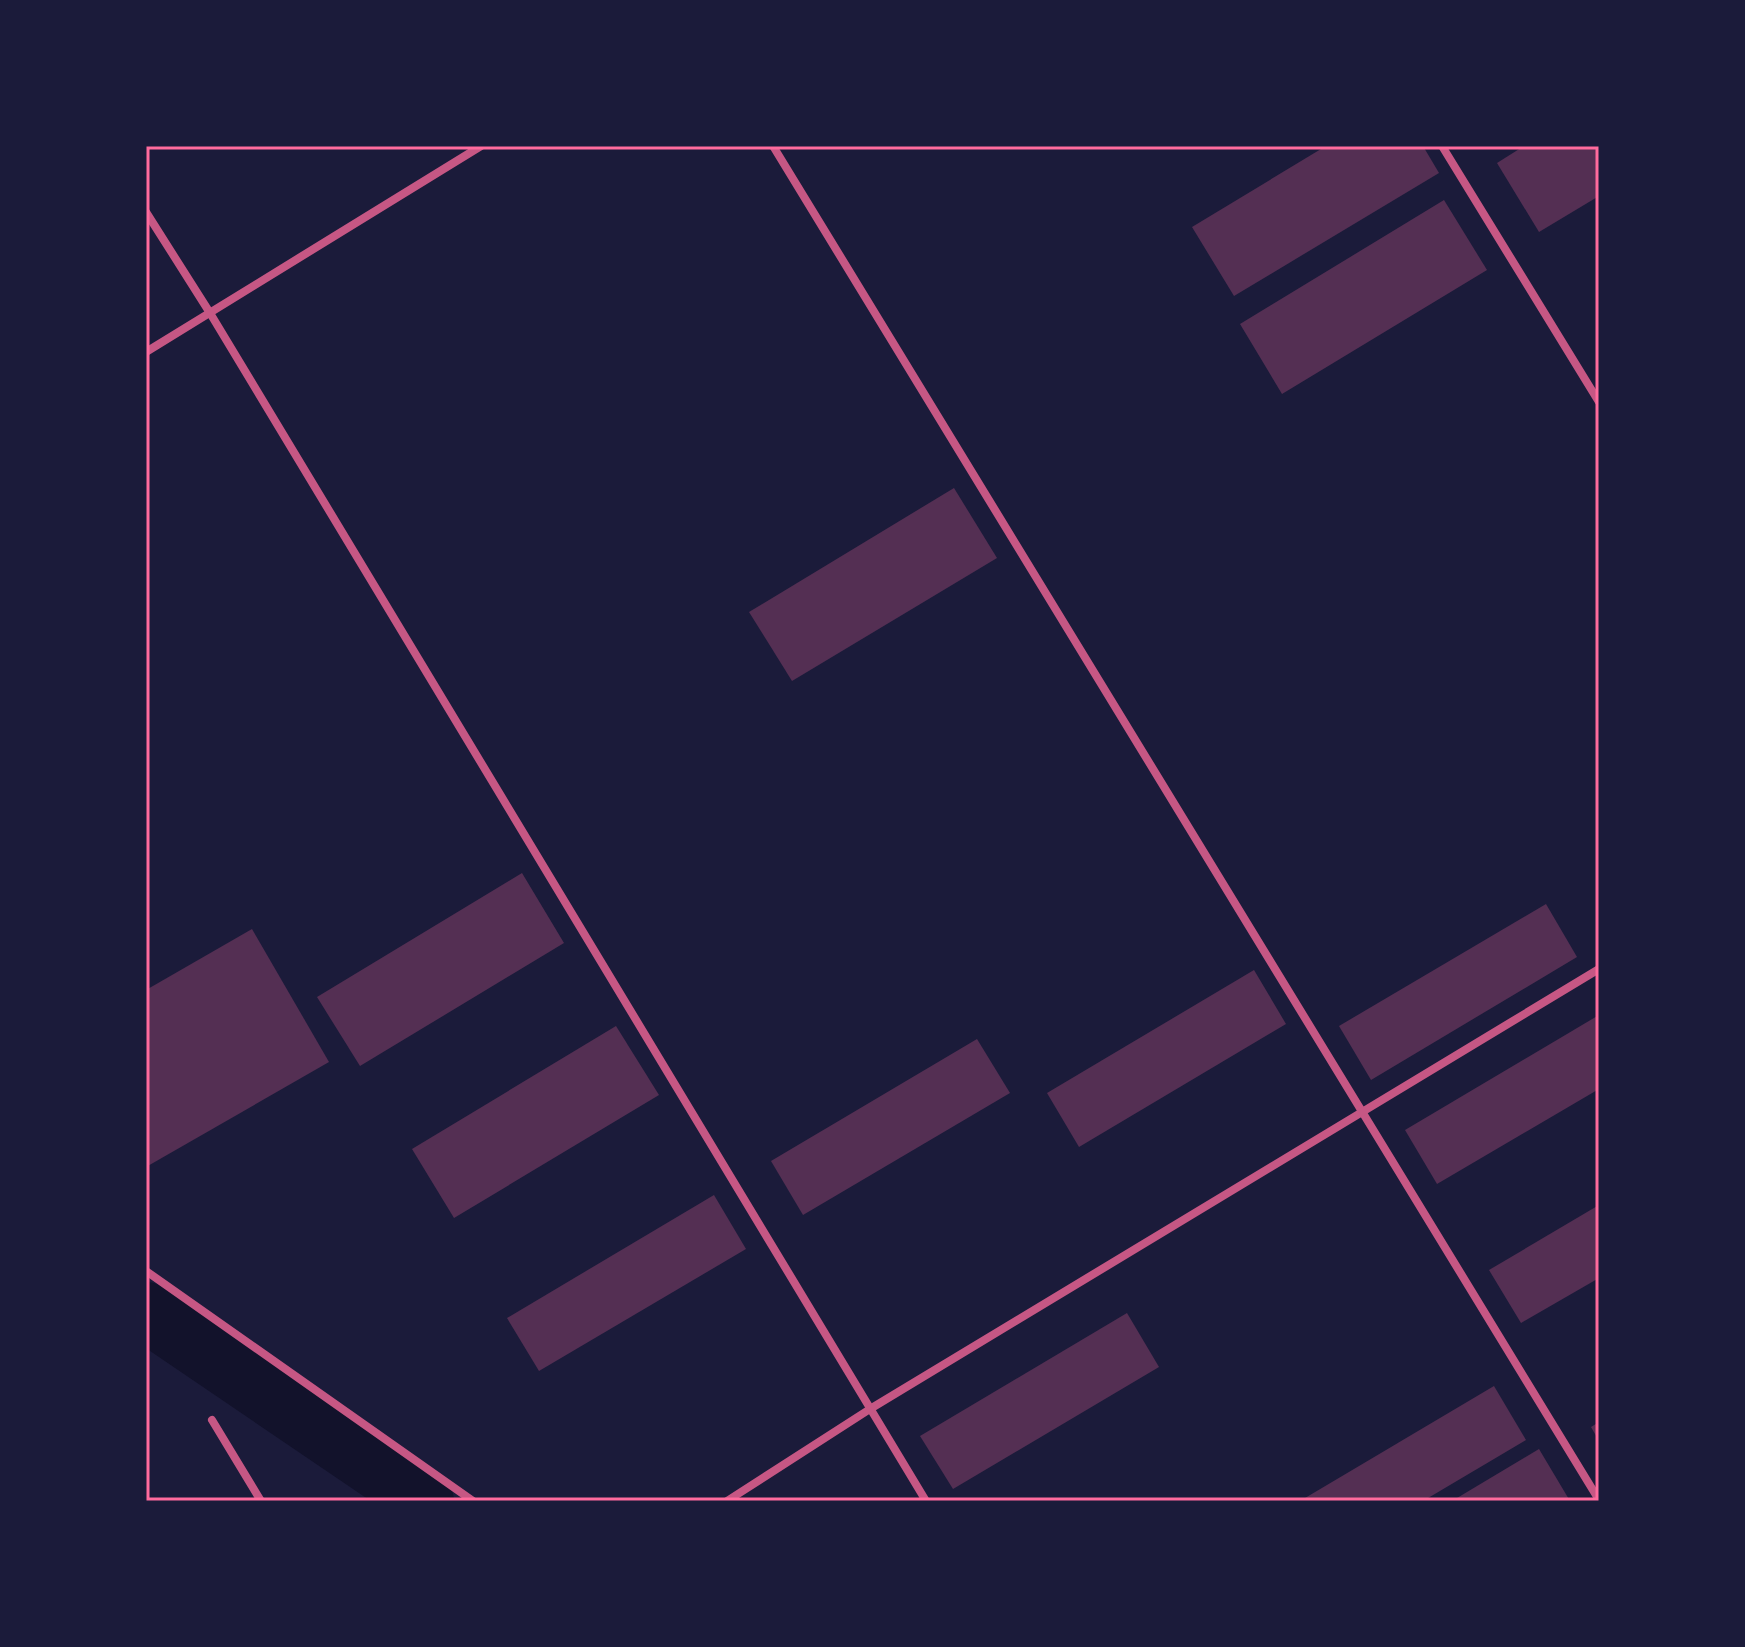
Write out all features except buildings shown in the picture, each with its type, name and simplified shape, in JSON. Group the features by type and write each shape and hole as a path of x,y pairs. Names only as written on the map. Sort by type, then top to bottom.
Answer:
{"street":[{"path":"146,352 481,146"},
{"path":"773,146 1599,1500"},
{"path":"1442,146 1599,402"},
{"path":"146,212 210,313 926,1501"},
{"path":"727,1501 870,1409 1599,969"},
{"path":"146,1271 473,1501"},
{"path":"212,1420 261,1501"}],"waterway":[{"path":"146,1312 424,1501"}]}
